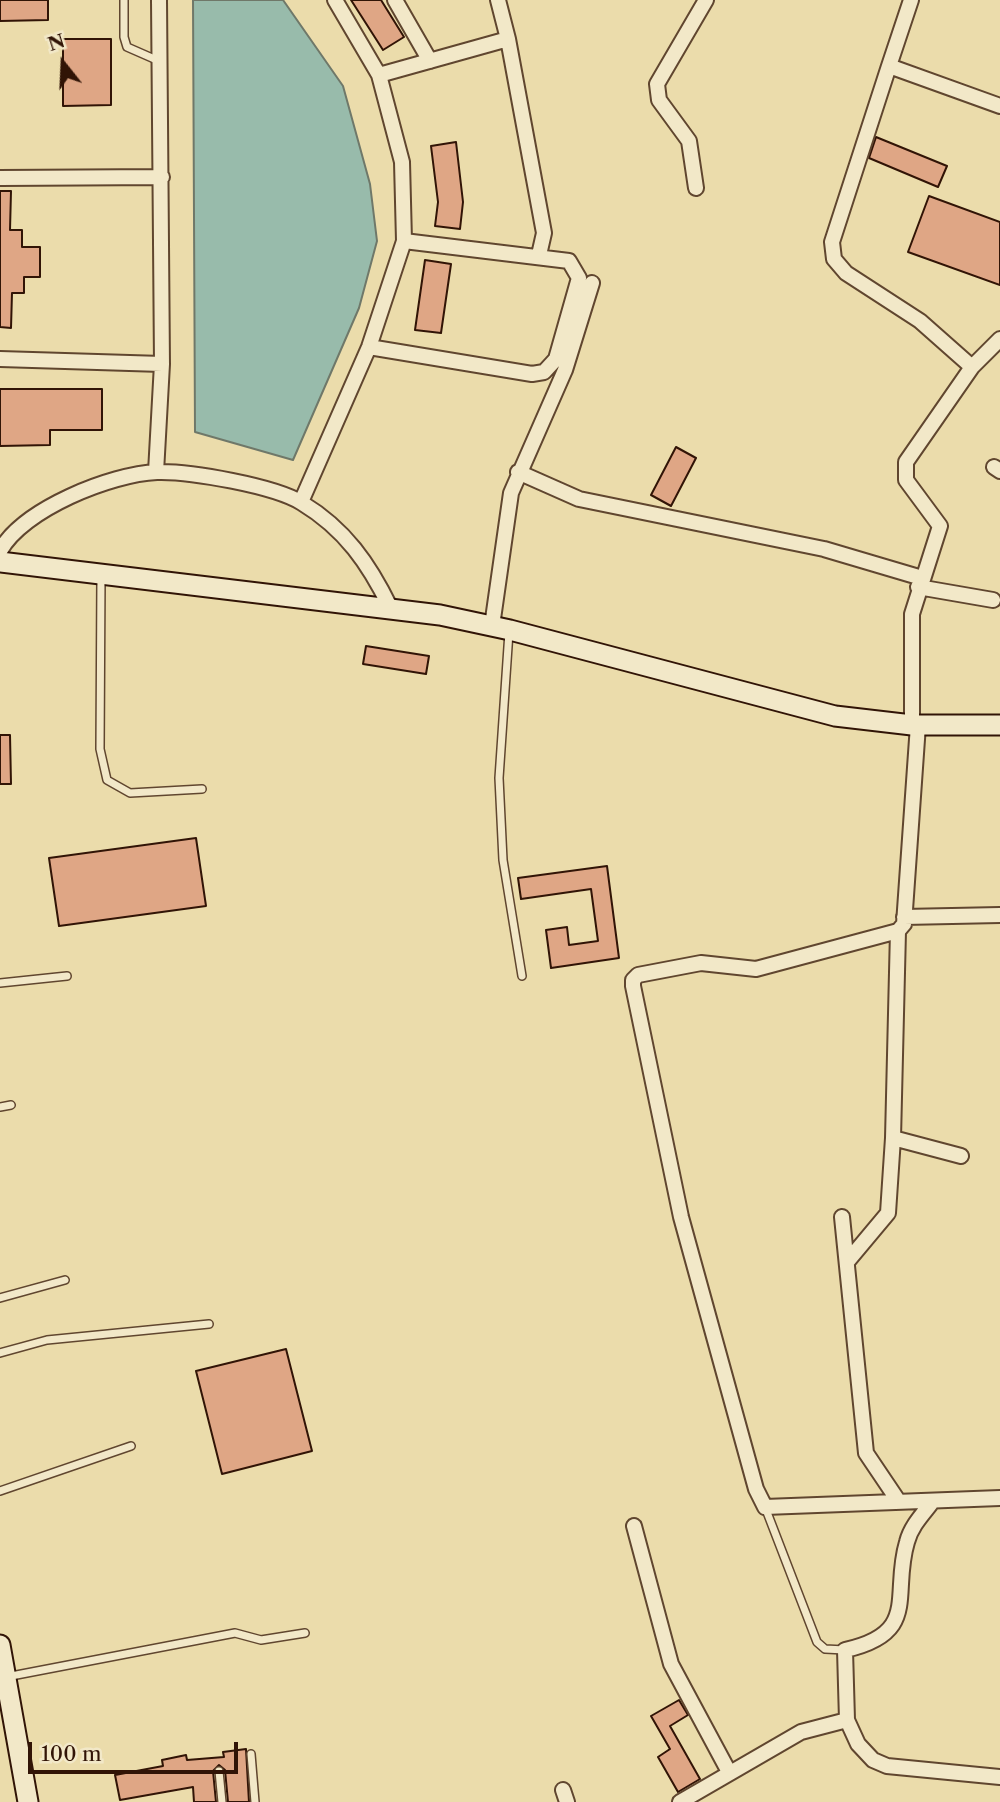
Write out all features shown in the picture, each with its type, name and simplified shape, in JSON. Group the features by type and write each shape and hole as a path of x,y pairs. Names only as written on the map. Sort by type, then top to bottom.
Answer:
{"street":[{"path":"156,472 162,364 159,0"},
{"path":"301,502 369,347 404,241 402,162 379,75 335,0"},
{"path":"395,0 430,61"},
{"path":"498,0 508,39 544,233 539,255"},
{"path":"696,188 689,141 659,100 657,84 706,0"},
{"path":"911,0 832,242 834,259 846,272 920,321 972,367"},
{"path":"379,75 508,39"},
{"path":"889,66 1000,106"},
{"path":"0,178 162,177"},
{"path":"369,347 532,374 544,372 556,359 579,278 569,261 539,255 404,241"},
{"path":"501,628 510,493 565,370 593,283"},
{"path":"847,1262 888,1213 893,1138 898,932 904,916 915,725 912,614 940,526 906,480 906,462 972,367 1000,339"},
{"path":"0,359 162,364"},
{"path":"0,551 12,534 47,508 95,487 156,472 187,473 273,492 301,502 360,552 390,607"},
{"path":"518,472 579,499 824,549 920,583 993,600"},
{"path":"0,562 101,576 390,607 501,628 782,704 873,722 1000,725"},
{"path":"904,916 1000,915"},
{"path":"898,932 757,969 701,963 638,975 633,980 681,1217 756,1489 765,1507 1000,1498"},
{"path":"893,1138 961,1156"},
{"path":"842,1217 866,1453 899,1502"},
{"path":"933,1501 911,1529 906,1544 903,1595 893,1623 880,1638 845,1650 847,1720 866,1754 887,1766 1000,1777"},
{"path":"634,1526 671,1664 729,1772"},
{"path":"0,1650 28,1802"},
{"path":"680,1802 801,1732 847,1720"}],"lane":[{"path":"124,0 124,37 127,47 160,61"},
{"path":"101,576 100,749 107,780 130,793 202,789"},
{"path":"501,628 499,778 503,860 522,976"},
{"path":"0,983 67,976"},
{"path":"0,1107 11,1105"},
{"path":"0,1298 65,1280"},
{"path":"0,1353 47,1340 209,1324"},
{"path":"0,1491 131,1446"},
{"path":"765,1507 817,1642 825,1649 845,1650"},
{"path":"6,1677 235,1633 261,1640 305,1633"},
{"path":"251,1754 255,1802"},
{"path":"219,1771 222,1802"}],"shaded area":[{"path":"193,0 283,0 343,86 370,184 377,241 359,308 293,460 195,432"}],"building":[{"path":"0,0 48,0 48,20 0,21"},
{"path":"351,0 381,0 404,37 383,50"},
{"path":"63,39 111,39 111,105 63,106"},
{"path":"876,137 947,166 938,187 869,158"},
{"path":"456,142 463,202 460,229 435,226 438,202 431,146"},
{"path":"0,191 11,191 10,230 22,230 22,247 40,247 40,277 24,277 24,293 12,293 11,328 0,327"},
{"path":"929,196 1000,222 1000,285 908,252"},
{"path":"425,260 451,264 441,333 415,330"},
{"path":"0,389 102,389 102,430 50,430 50,445 0,446"},
{"path":"676,447 696,458 671,506 651,495"},
{"path":"366,646 429,656 426,674 363,664"},
{"path":"0,735 10,735 11,784 0,784"},
{"path":"196,838 206,906 59,926 49,858"},
{"path":"607,866 619,958 551,968 546,930 567,927 569,945 598,941 591,889 521,899 518,878"},
{"path":"286,1349 312,1451 222,1474 196,1371"},
{"path":"679,1700 688,1715 670,1726 700,1779 678,1792 658,1757 670,1749 651,1716"},
{"path":"246,1749 249,1802 228,1802 225,1770 219,1765 213,1771 216,1802 194,1802 193,1787 120,1800 115,1775 163,1766 162,1760 186,1755 187,1760 224,1757 223,1752"}]}
